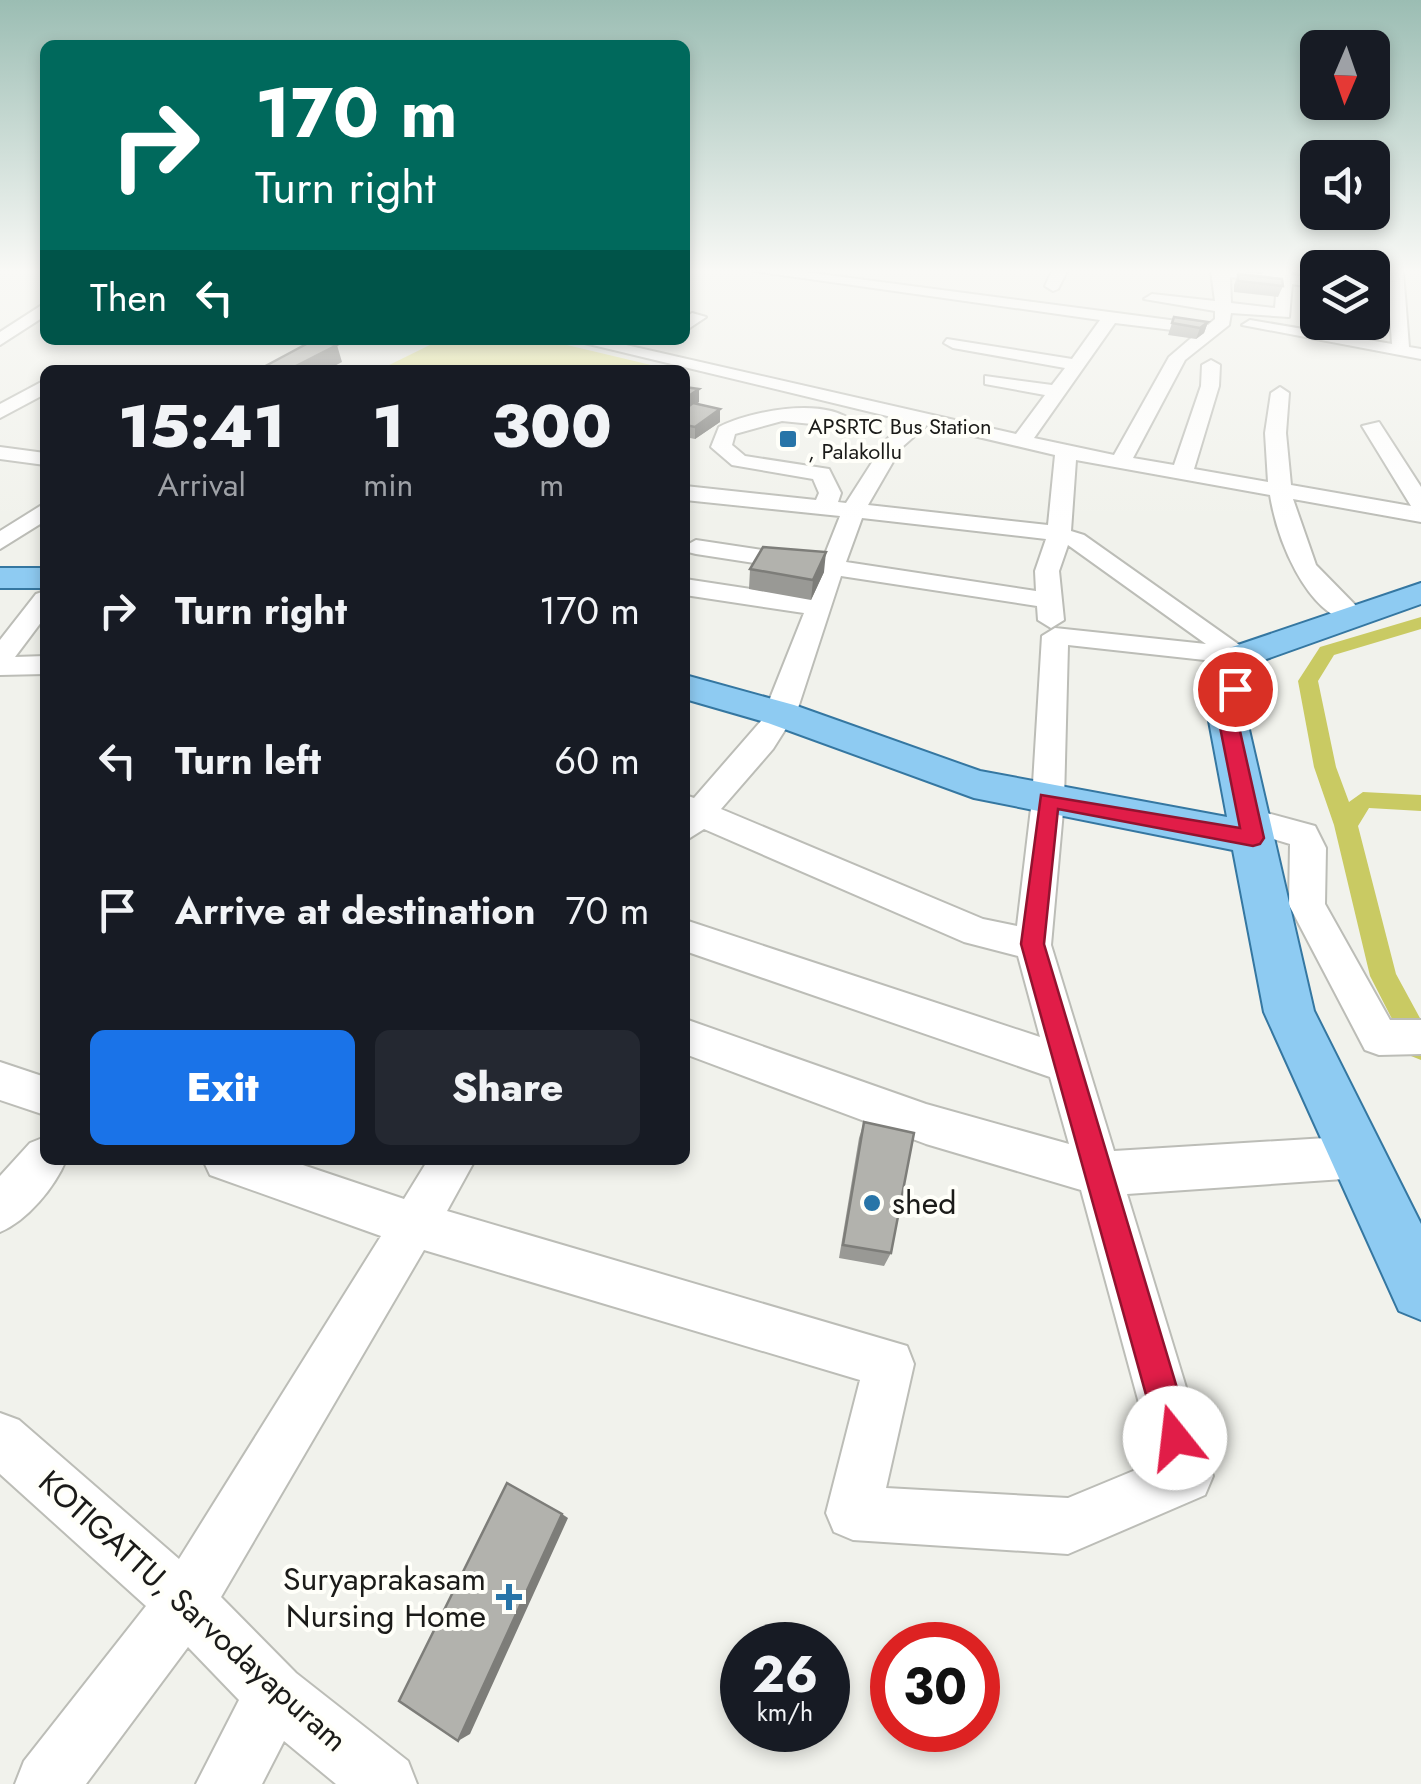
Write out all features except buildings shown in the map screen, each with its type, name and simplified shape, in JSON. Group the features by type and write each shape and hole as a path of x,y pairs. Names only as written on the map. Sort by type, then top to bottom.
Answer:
{"main road":[{"path":"0,578 40,578"},
{"path":"1421,593 1242,656 1228,722 1290,1012 1421,1289"},
{"path":"690,688 781,714 974,784 1048,800 1252,830"}],"street":[{"path":"645,354 685,365"},
{"path":"1016,354 1076,365"},
{"path":"1022,442 1084,354"},
{"path":"1120,463 1182,354"},
{"path":"1182,474 1210,386 1211,365"},
{"path":"690,366 912,426"},
{"path":"992,380 1056,392"},
{"path":"0,412 40,389"},
{"path":"1280,393 1276,441 1281,491 1303,564 1353,616"},
{"path":"839,508 822,474 739,461 721,447 726,431 746,419 776,414 912,426 1022,442 1421,516"},
{"path":"912,426 839,508 832,569 781,714 690,816 977,932 1032,944"},
{"path":"1372,426 1421,504"},
{"path":"0,452 40,458"},
{"path":"240,1165 412,1224 890,1364 853,1514 1068,1526 1186,1476 1032,944 1048,800 1055,636 1047,600 1047,571 1059,535 1066,452"},
{"path":"690,494 715,505 839,508 1036,529 1059,535 1076,540 1242,656"},
{"path":"0,542 40,514"},
{"path":"690,539 832,569 1047,600"},
{"path":"690,588 819,607"},
{"path":"0,658 40,606"},
{"path":"1055,636 1242,656"},
{"path":"0,666 40,665"},
{"path":"1252,830 1302,835 1309,848 1307,905 1379,1038 1421,1038"},
{"path":"690,937 724,952 1067,1064"},
{"path":"690,1038 926,1124 1099,1174 1358,1157"},
{"path":"0,1081 40,1094"},
{"path":"0,1209 40,1164"},
{"path":"47,1784 185,1602 450,1165"},
{"name":"KOTIGATTU, Sarvodayapuram","path":"0,1439 185,1602 275,1694 385,1784"},
{"path":"228,1784 275,1694"}],"green space":[{"path":"411,354 606,354 651,365 389,365"}],"waterway":[{"path":"1346,825 1325,767 1308,681 1327,651 1421,623"},
{"path":"1346,825 1363,800 1421,803"},
{"path":"1346,825 1383,976 1421,1047"}],"place":[{"name":"APSRTC Bus Station , Palakollu","path":"788,439"},
{"name":"shed","path":"872,1203"},
{"name":"Suryaprakasam Nursing Home","path":"509,1597"}],"route":[{"path":"1175,1438 1032,944 1048,800 1253,838 1228,722 1235,689"}]}
